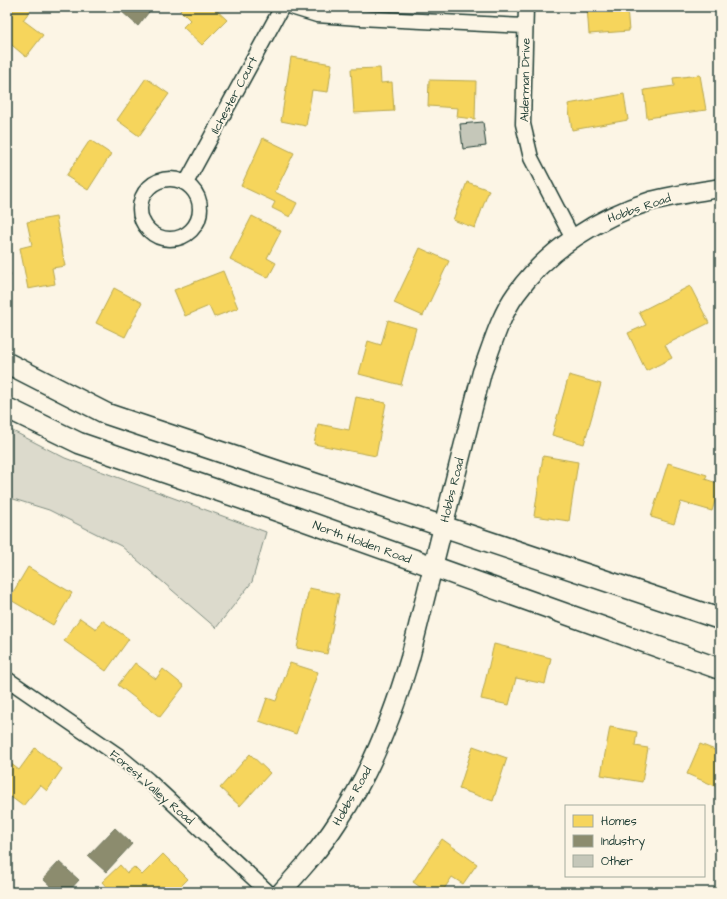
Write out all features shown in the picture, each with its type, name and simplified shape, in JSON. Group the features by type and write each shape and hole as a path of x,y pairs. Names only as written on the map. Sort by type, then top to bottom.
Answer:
{"main road":[{"path":"7,363 107,414 720,619"},
{"name":"North Holden Road","path":"7,408 79,444 272,509 432,568 720,669"}],"street":[{"name":"Ilchester Court","path":"186,183 282,7"},
{"path":"291,7 317,15 525,26"},
{"name":"Alderman Drive","path":"526,7 523,124 531,158 573,239"},
{"path":"168,178 178,179 186,183 194,190 199,200 200,210 198,220 193,229 176,239 165,239 155,236 147,230 139,212 143,193 150,185 158,180 168,178"},
{"name":"Hobbs Road","path":"281,892 308,862 338,823 379,747 399,696 482,372 498,328 515,295 534,272 573,239 607,218 651,201 720,188"},
{"name":"Forest Valley Road","path":"7,679 119,756 148,780 268,892"}],"shaded area":[{"path":"7,428 65,458 266,532 252,582 216,628 121,546 49,510 7,497"}],"building: Homes":[{"path":"7,7 33,7 23,20 43,35 26,57 7,41"},
{"path":"177,7 213,7 227,20 202,45 183,27 190,20"},
{"path":"587,7 627,7 629,31 589,34"},
{"path":"291,57 332,64 328,92 312,90 306,126 281,121"},
{"path":"380,68 381,83 392,82 394,111 354,113 351,69"},
{"path":"700,75 706,110 647,118 644,90 674,86 673,78"},
{"path":"146,78 169,94 139,136 117,120"},
{"path":"429,80 476,81 475,119 457,117 458,108 428,106"},
{"path":"624,94 628,120 572,130 568,104"},
{"path":"263,138 294,153 275,192 297,203 290,217 272,208 275,202 241,186"},
{"path":"90,140 111,154 88,190 66,176"},
{"path":"467,182 489,190 475,228 453,220"},
{"path":"252,216 281,231 267,258 276,263 268,278 230,259"},
{"path":"56,217 65,266 52,268 55,284 28,289 20,248 32,245 27,222"},
{"path":"420,248 449,261 423,316 394,303"},
{"path":"223,271 238,308 214,317 209,306 185,316 174,290"},
{"path":"690,286 709,323 665,345 672,358 646,371 628,333 646,325 639,312"},
{"path":"114,288 142,303 125,337 96,323"},
{"path":"388,320 416,328 401,385 359,374 368,341 381,345"},
{"path":"569,375 601,384 584,444 552,435"},
{"path":"356,397 386,403 376,456 314,444 318,424 349,430"},
{"path":"543,456 578,462 569,521 534,516"},
{"path":"668,463 707,475 705,479 720,484 712,511 681,502 674,524 651,517"},
{"path":"28,567 72,593 53,625 9,599"},
{"path":"309,588 339,594 327,654 297,648"},
{"path":"80,618 96,629 102,620 129,639 106,671 64,641"},
{"path":"494,644 551,658 545,684 516,678 509,705 481,699"},
{"path":"135,663 156,679 163,669 184,686 160,717 118,685"},
{"path":"290,663 318,672 296,734 259,721 267,698 276,701"},
{"path":"610,727 637,732 635,746 648,748 642,782 601,775"},
{"path":"700,744 720,752 720,788 687,774"},
{"path":"473,746 507,758 493,801 459,789"},
{"path":"35,748 62,769 47,791 40,785 23,806 7,794 7,768 10,763 19,770"},
{"path":"250,754 270,773 240,806 220,788"},
{"path":"442,839 477,864 463,884 452,877 442,892 427,892 413,882"},
{"path":"163,854 188,879 175,892 111,892 102,882 120,865 127,873 134,867 142,875"}],"building: Industry":[{"path":"125,7 152,8 138,26 121,11"},
{"path":"7,272 11,274 7,283"},
{"path":"115,828 132,844 106,872 88,856"},
{"path":"59,862 79,880 68,892 57,892 43,879"}],"building: Other":[{"path":"483,122 486,146 463,149 460,124"}]}
